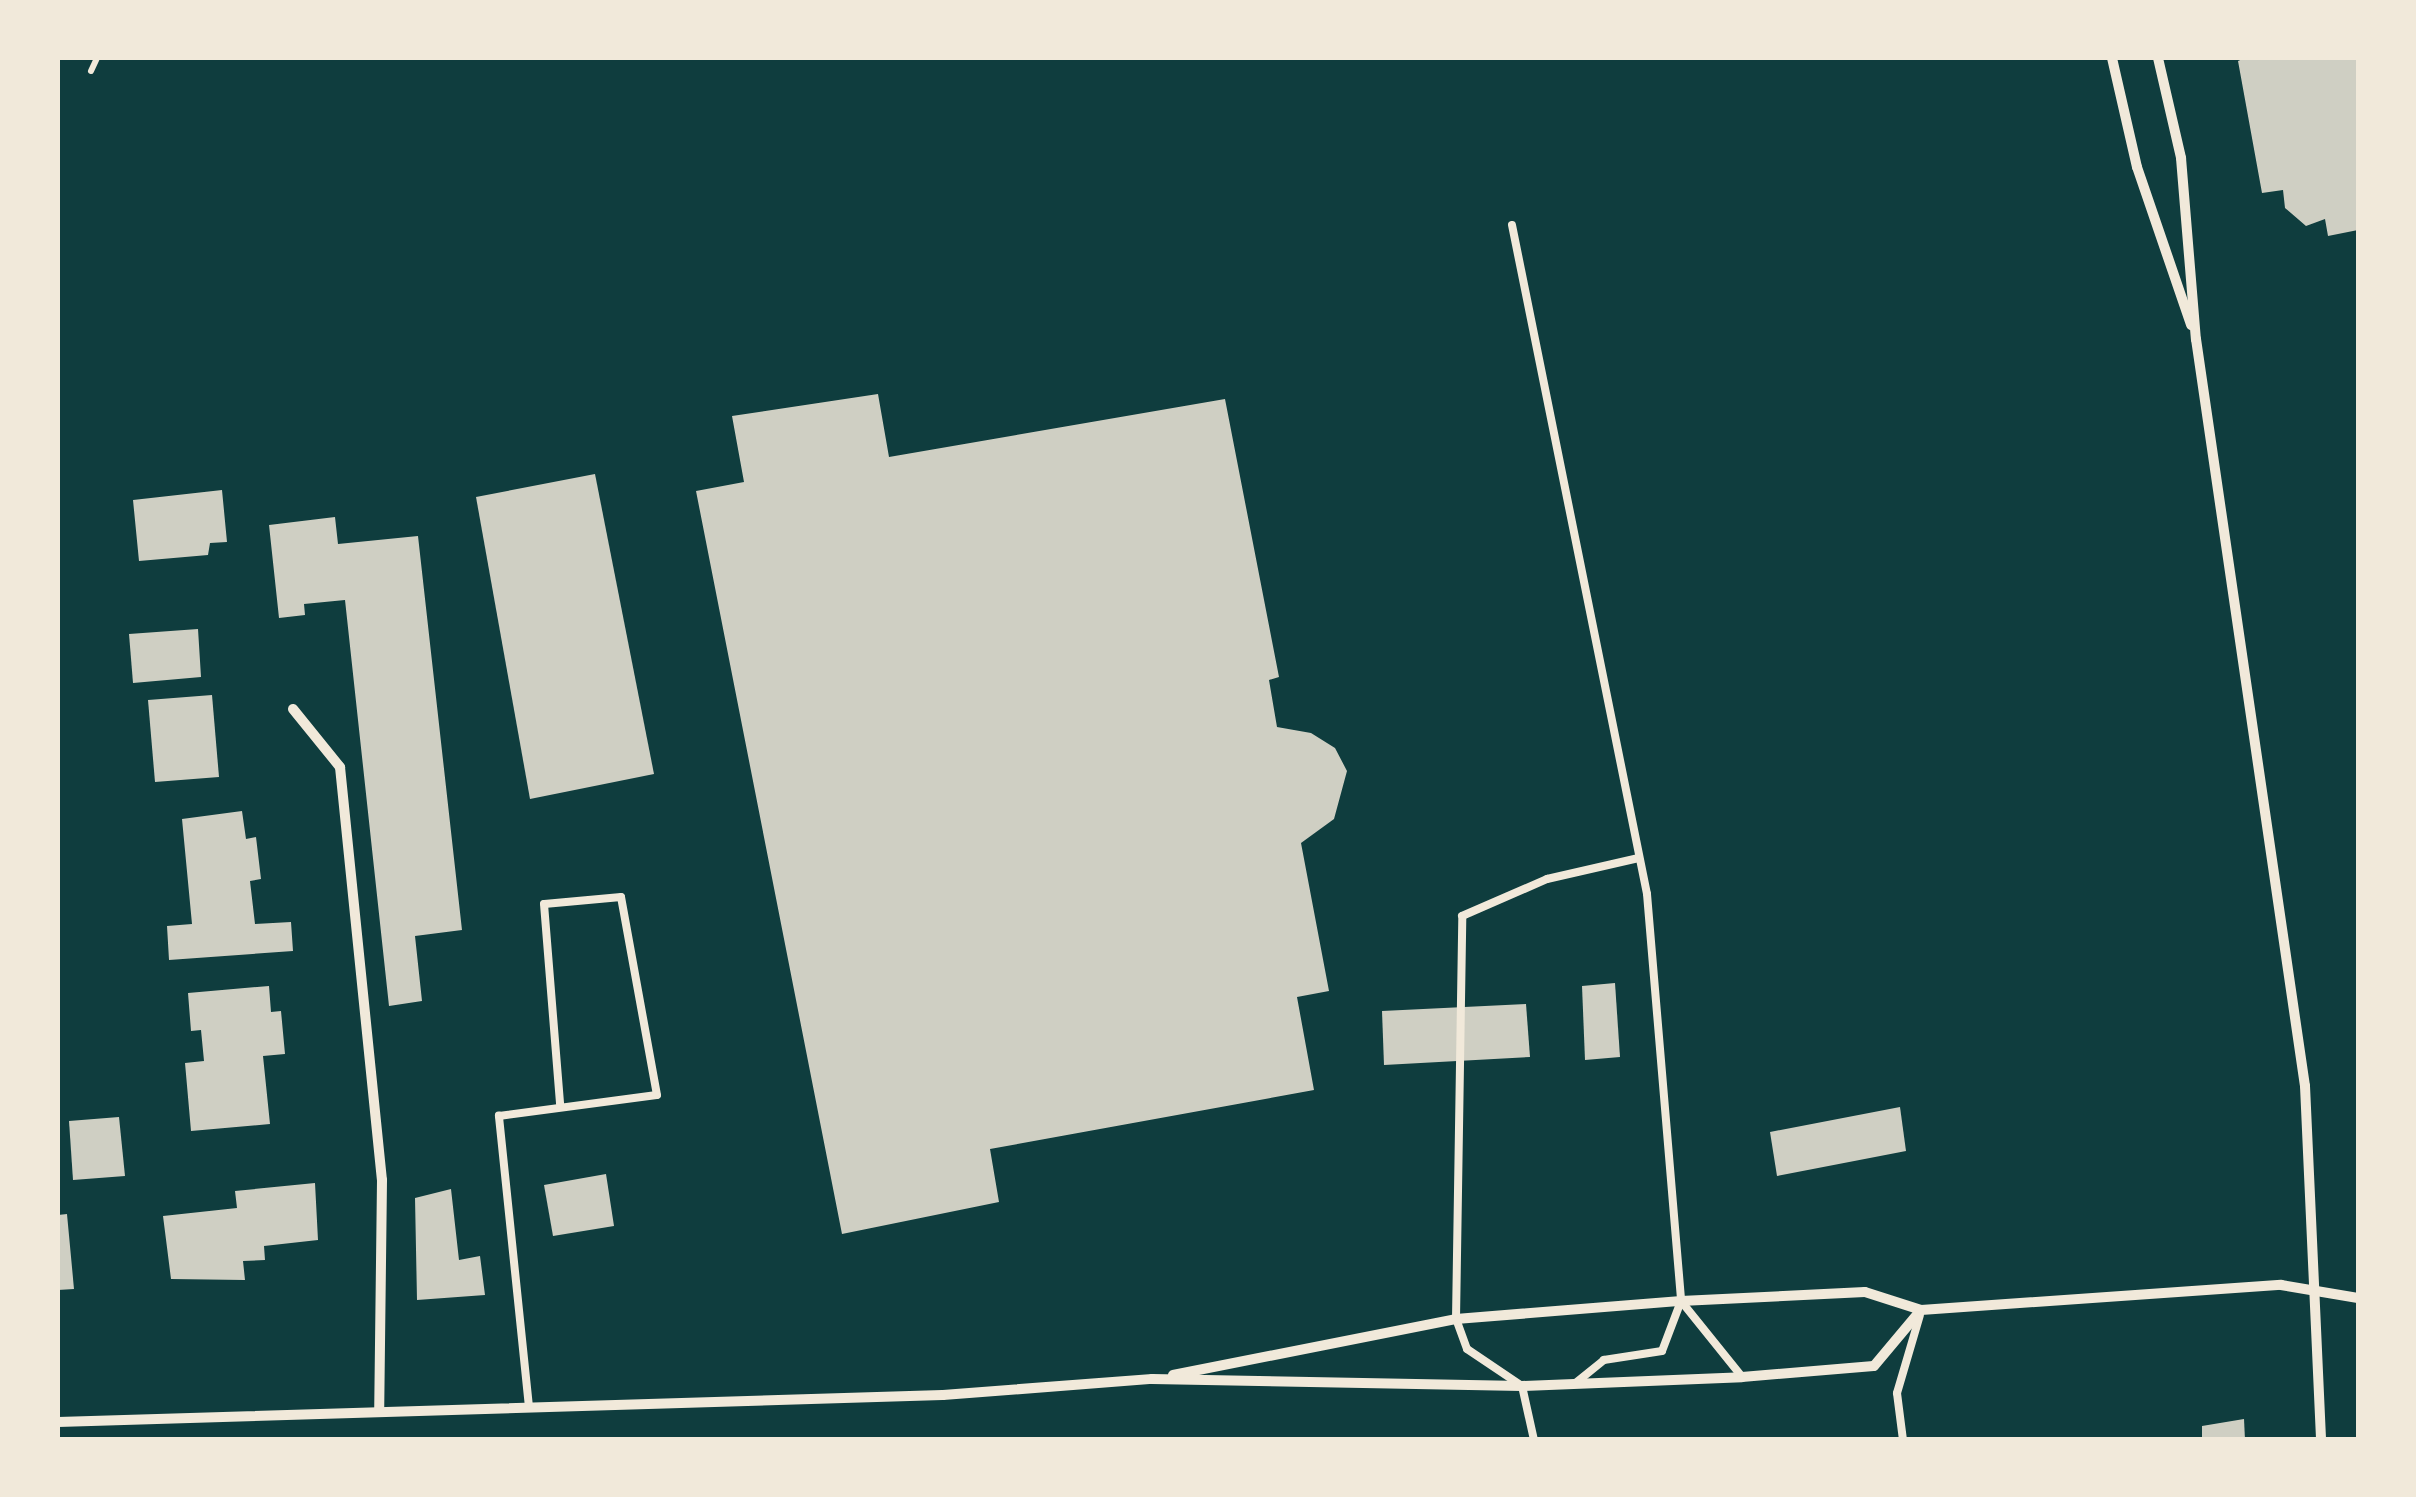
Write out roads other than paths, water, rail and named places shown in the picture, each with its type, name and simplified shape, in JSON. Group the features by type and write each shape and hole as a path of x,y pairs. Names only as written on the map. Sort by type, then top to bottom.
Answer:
{"street":[{"path":"2112,58 2137,166 2196,339"},
{"path":"2158,58 2181,158 2196,339 2305,1086 2320,1440"},
{"path":"293,709 340,767 382,1180 379,1412"},
{"path":"1152,1379 1456,1318 1680,1301 1865,1292 1921,1310 2281,1285 2358,1298"},
{"path":"60,1422 943,1395 1152,1379 1522,1386 1742,1377 1874,1366 1921,1310"}],"lane":[{"path":"1512,225 1639,858 1680,1301 1662,1351 1604,1360 1576,1382"},
{"path":"1534,1440 1522,1386 1466,1349 1456,1318 1462,916 1547,878 1639,858"},
{"path":"528,1407 499,1116 560,1105 657,1096 621,897 544,904 560,1105"},
{"path":"1680,1301 1742,1377"},
{"path":"1904,1440 1897,1393 1921,1310"}]}
